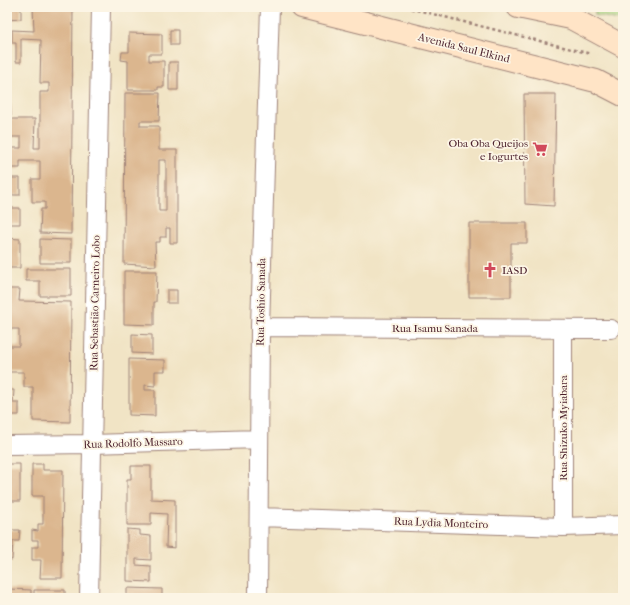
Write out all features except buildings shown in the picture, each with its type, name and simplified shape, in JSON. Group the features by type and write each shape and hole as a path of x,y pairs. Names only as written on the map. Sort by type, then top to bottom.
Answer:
{"main road":[{"name":"Avenida Saul Elkind","path":"302,7 596,81 623,95"},
{"path":"518,7 571,13 623,46"}],"street":[{"name":"Rua Sebastião Carneiro Lobo","path":"89,598 101,7"},
{"name":"Rua Toshio Sanada","path":"258,598 260,327 270,7"},
{"name":"Rua Isamu Sanada","path":"260,327 611,329"},
{"name":"Rua Shizuko Myiabara","path":"563,329 563,528"},
{"name":"Rua Rodolfo Massaro","path":"7,445 259,439"},
{"name":"Rua Lydia Monteiro","path":"259,517 563,528 623,525"}],"path":[{"path":"405,7 592,54"}],"green space":[{"path":"595,7 623,7 623,21 595,15"}],"place":[{"name":"Oba Oba Queijos e Iogurtes","path":"540,149"},
{"name":"IASD","path":"490,270"}]}
